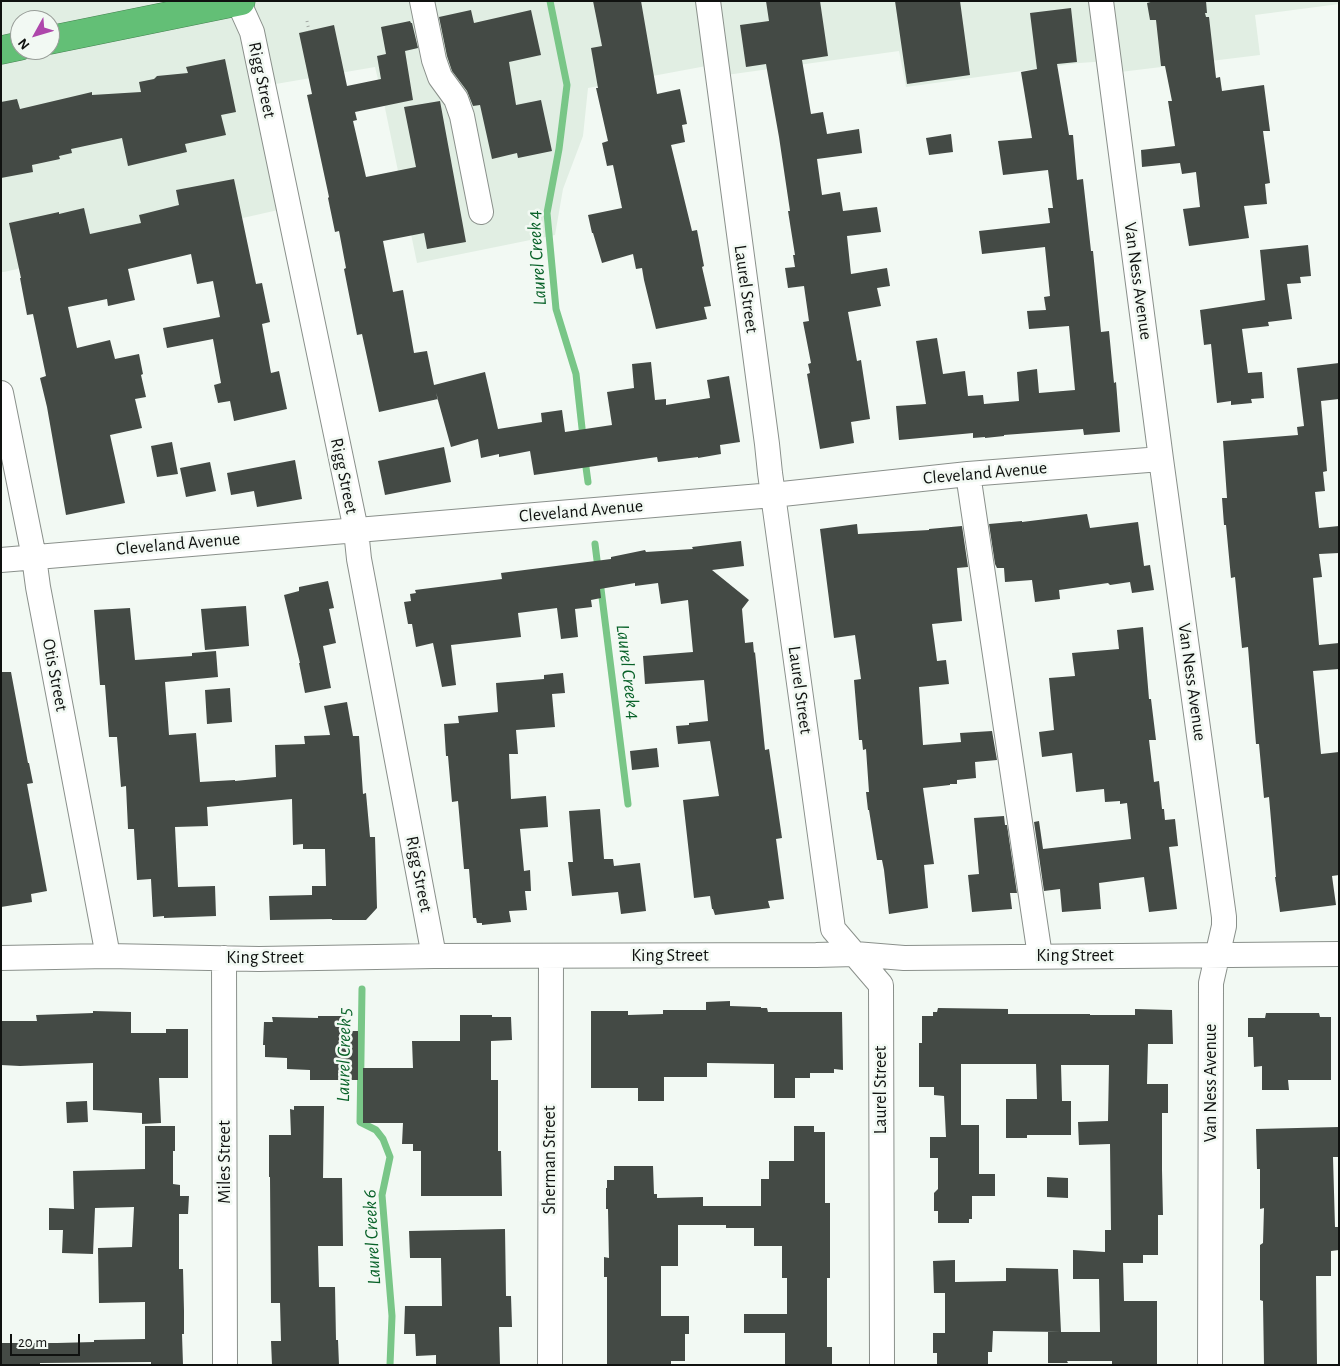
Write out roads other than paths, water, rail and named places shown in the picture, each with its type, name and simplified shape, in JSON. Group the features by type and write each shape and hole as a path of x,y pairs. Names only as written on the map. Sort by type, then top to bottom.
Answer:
{"highway":[{"path":"60,38 239,1"}],"street":[{"name":"Rigg Street","path":"239,1 252,32 356,530 359,559 434,956"},
{"path":"422,1 434,60 440,77 456,99 462,116 481,212"},
{"name":"Laurel Street","path":"708,1 833,929 881,985 882,1365"},
{"name":"Van Ness Avenue","path":"1101,1 1161,460 1224,917 1218,955 1210,983 1210,1365"},
{"name":"Otis Street","path":"1,393 34,557 108,956"},
{"name":"Cleveland Avenue","path":"1,560 774,495 968,474 1161,460"},
{"path":"968,474 1040,956"},
{"name":"King Street","path":"1,958 108,956 259,959 434,956 856,954 904,958 1339,954"},
{"name":"Sherman Street","path":"550,1365 551,956"},
{"name":"Miles Street","path":"224,958 226,1365"}],"waterway":[{"name":"Laurel Creek 4","path":"550,1 567,85 559,149 547,213 556,309 576,374 583,437"},
{"name":"Laurel Creek 4","path":"585,460 588,482"},
{"name":"Laurel Creek 4","path":"595,544 598,568"},
{"name":"Laurel Creek 4","path":"600,581 628,804"},
{"name":"Laurel Creek 6","path":"362,989 360,1122 376,1130 383,1139 390,1157 382,1195 392,1316 390,1365"}],"water label":[{"name":"Laurel Creek 5","path":"344,1055"}]}
